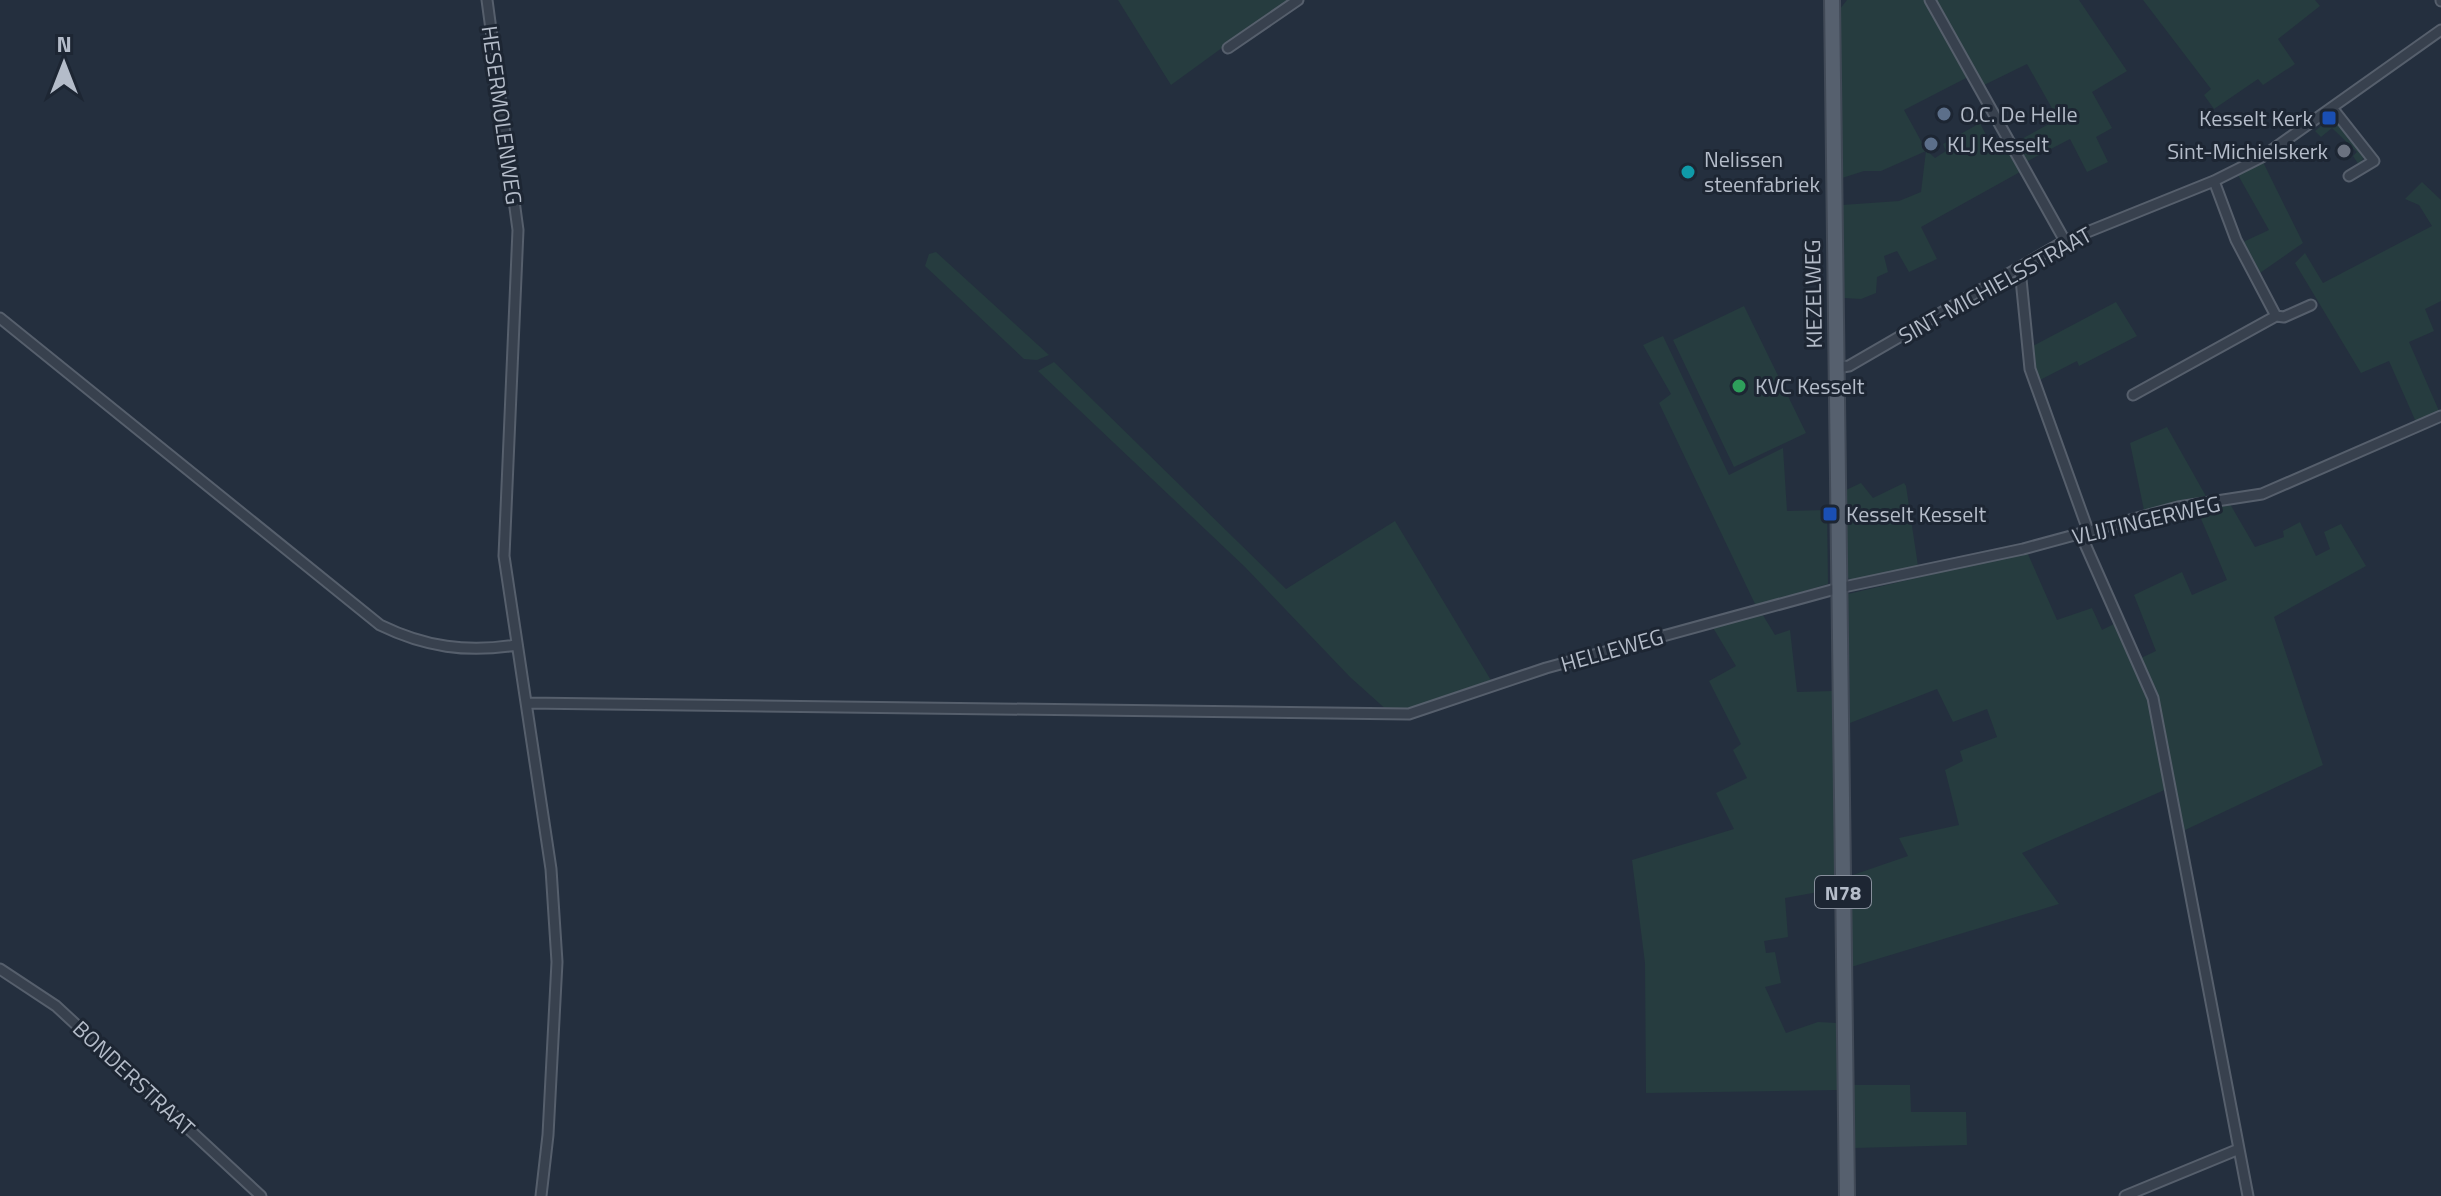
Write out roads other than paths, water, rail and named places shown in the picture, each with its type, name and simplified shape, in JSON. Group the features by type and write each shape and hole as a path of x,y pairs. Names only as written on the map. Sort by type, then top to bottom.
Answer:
{"main road":[{"name":"KIEZELWEG","path":"1832,0 1839,588"},
{"name":"N78","path":"1839,588 1847,1196"}],"street":[{"name":"HESERMOLENWEG","path":"487,0 518,230 503,532 505,577 551,869 557,962 548,1135 541,1196"},
{"path":"1228,48 1298,0"},
{"path":"1930,0 2065,241"},
{"name":"SINT-MICHIELSSTRAAT","path":"1836,368 1849,366 2065,241 2214,181 2262,157 2441,30"},
{"path":"2333,109 2374,161 2349,176"},
{"path":"2214,181 2236,240 2276,316"},
{"path":"2020,269 2030,369 2085,534 2153,698 2248,1196"},
{"path":"2133,395 2276,316 2284,317 2311,305"},
{"path":"0,318 380,625 402,636 457,649 516,645"},
{"name":"VLIJTINGERWEG","path":"1839,588 2085,534 2161,511 2284,488 2441,416"},
{"name":"HELLEWEG","path":"526,703 1387,715 1430,708 1546,668 1839,588"},
{"name":"BONDERSTRAAT","path":"0,969 56,1006 261,1196"},
{"path":"2125,1196 2239,1149"}],"place":[{"name":"O.C. De Helle","path":"1944,114"},
{"name":"Kesselt Kerk","path":"2329,118"},
{"name":"KLJ Kesselt","path":"1931,144"},
{"name":"Sint-Michielskerk","path":"2344,151"},
{"name":"Nelissen steenfabriek","path":"1688,172"},
{"name":"KVC Kesselt","path":"1739,386"},
{"name":"Kesselt Kesselt","path":"1830,514"}]}
